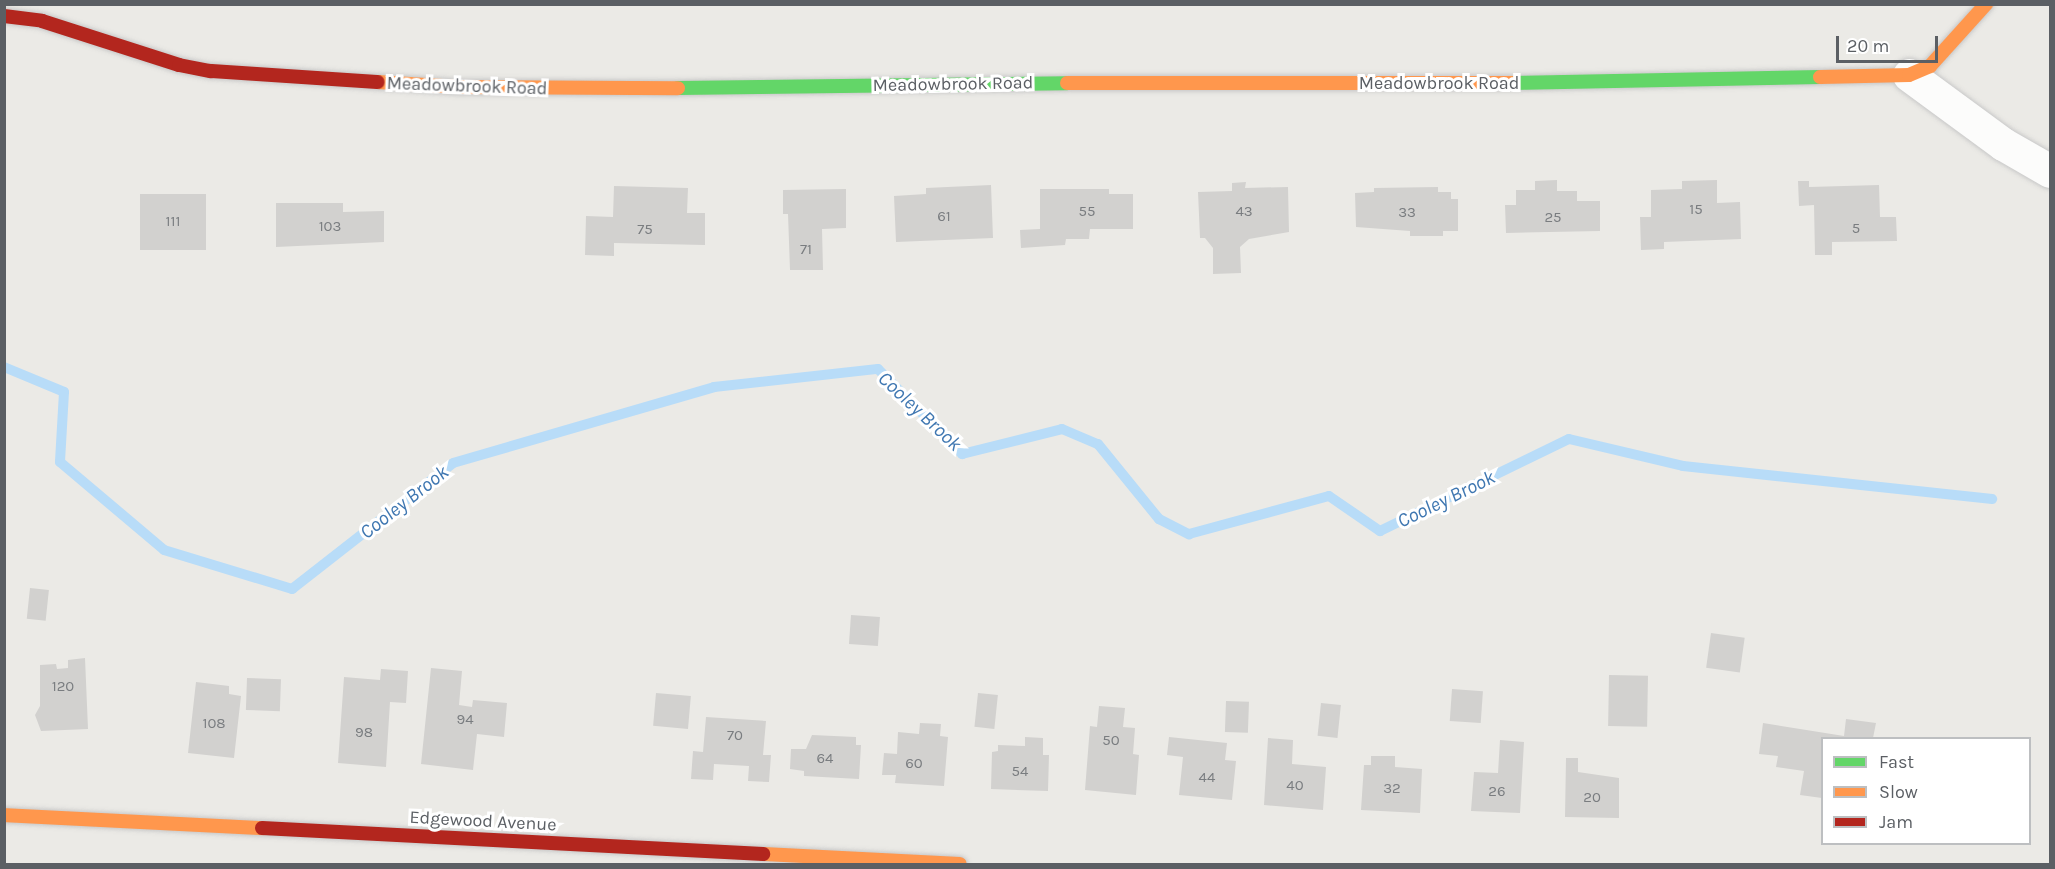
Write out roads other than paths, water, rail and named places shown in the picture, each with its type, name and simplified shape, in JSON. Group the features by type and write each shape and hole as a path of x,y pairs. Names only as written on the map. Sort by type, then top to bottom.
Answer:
{"street":[{"name":"Meadowbrook Road","path":"4,16 42,21 180,65 211,71 459,87 1491,83 1909,75 1930,66 1986,4"},
{"path":"1909,75 2003,144 2050,171"},
{"name":"Edgewood Avenue","path":"4,815 960,864"}],"waterway":[{"name":"Cooley Brook","path":"4,367 64,392 60,462 164,550 292,589 453,463 714,387 878,369 962,454 1062,429 1098,444 1159,519 1189,534 1329,496 1380,531 1569,439 1683,466 1992,499"}]}
